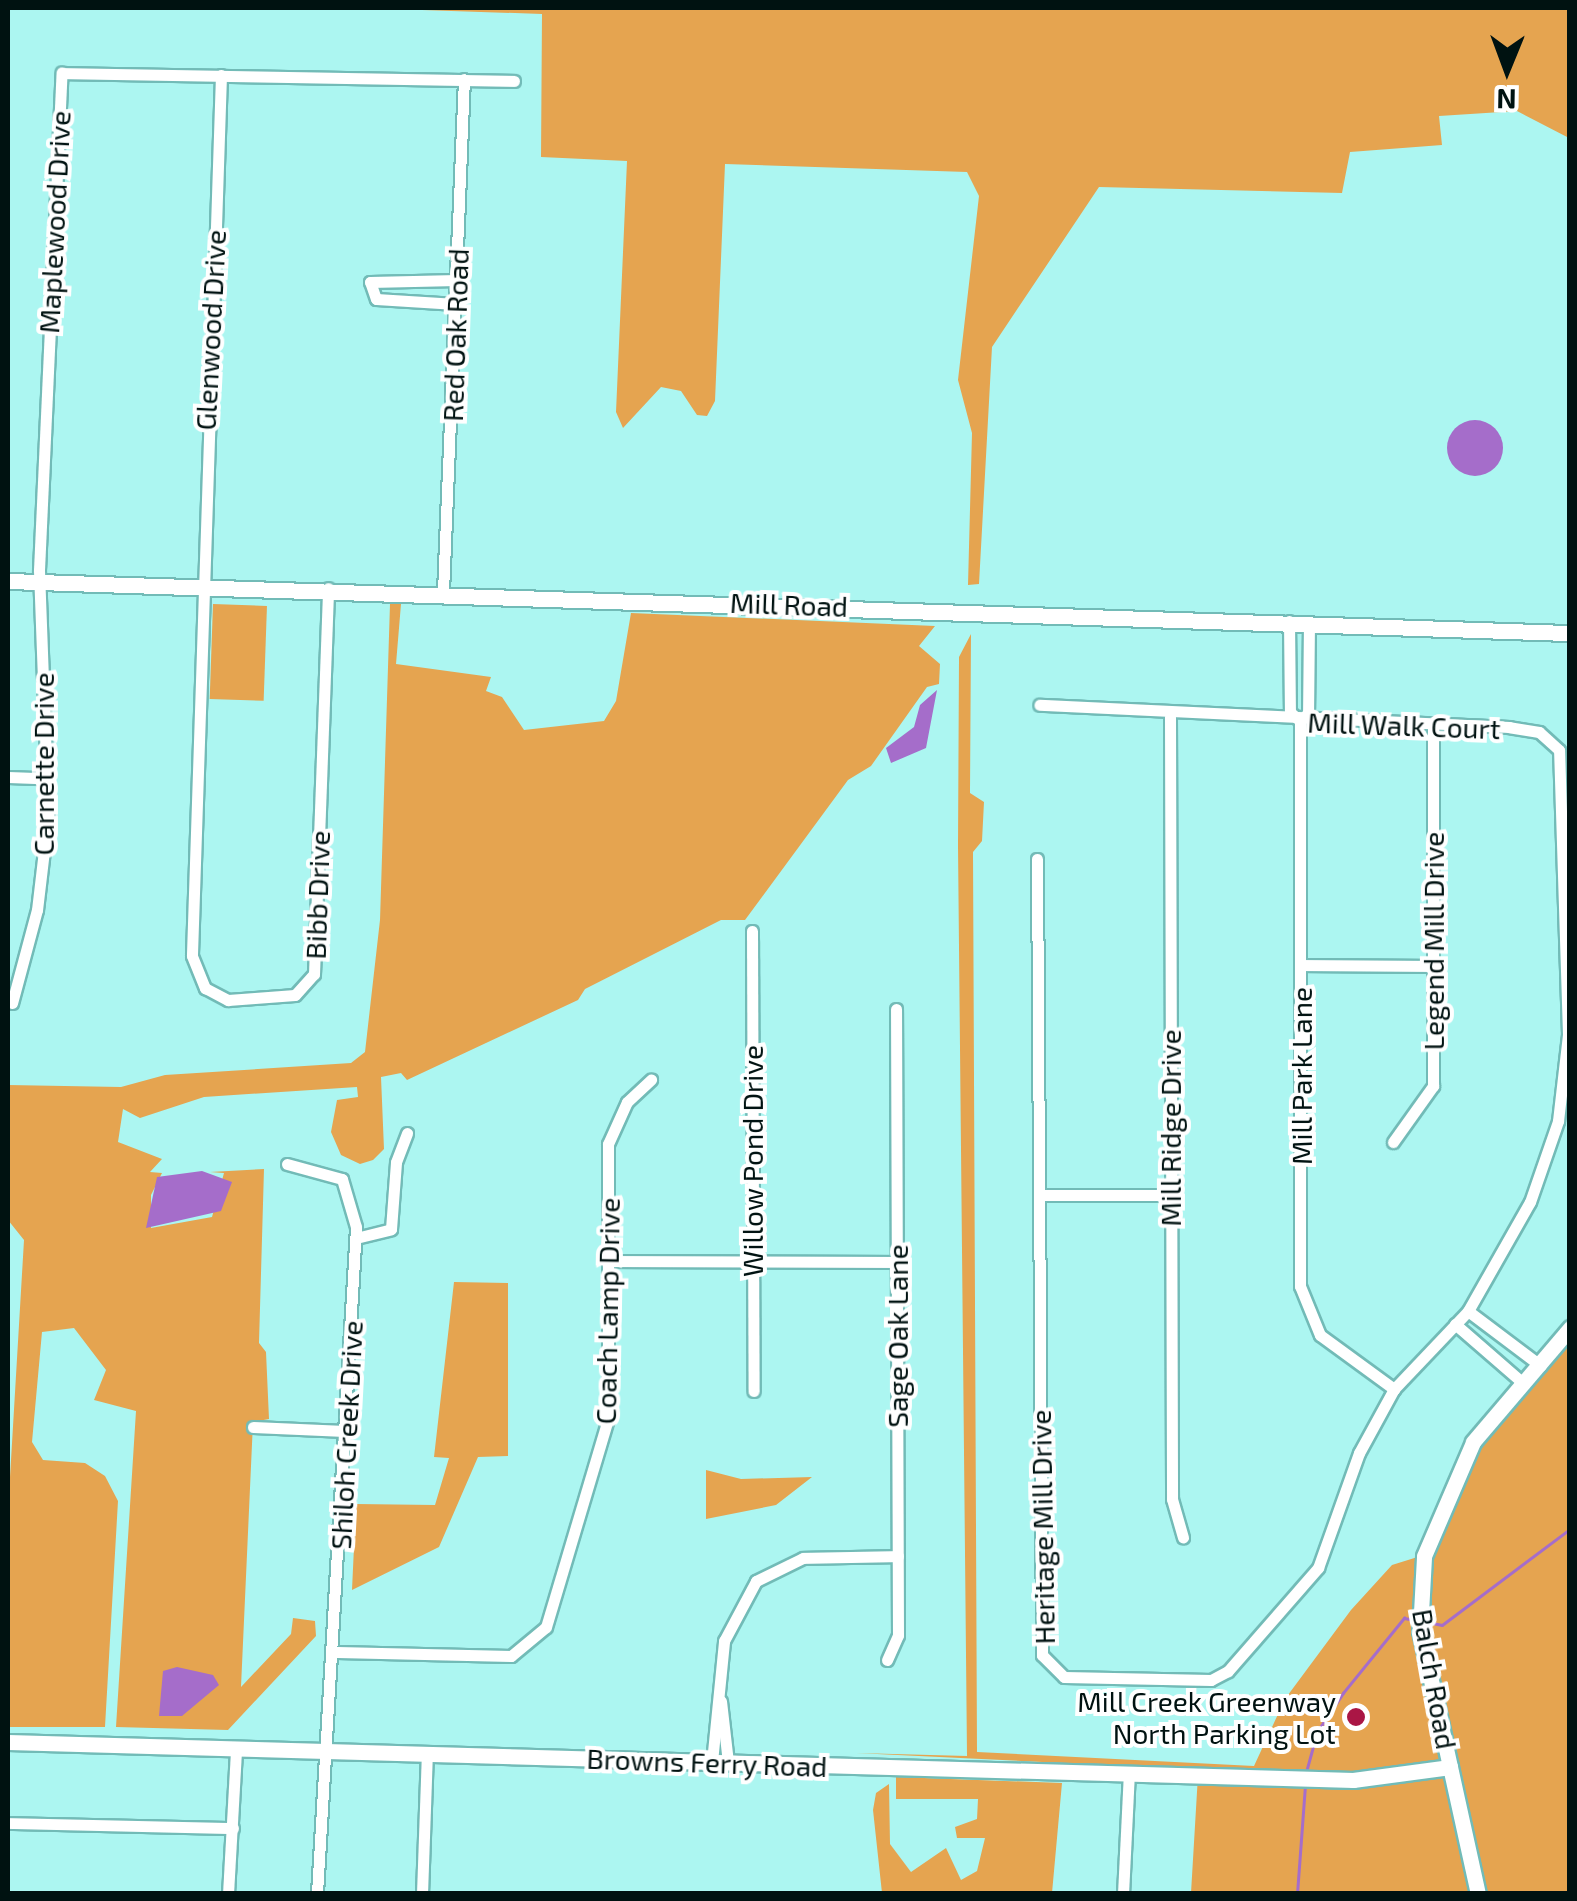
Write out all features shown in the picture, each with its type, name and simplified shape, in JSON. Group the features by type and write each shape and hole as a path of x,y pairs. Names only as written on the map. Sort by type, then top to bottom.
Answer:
{"street":[{"name":"Maplewood Drive","path":"40,582 62,74 514,81"},
{"name":"Glenwood Drive","path":"200,585 221,75"},
{"name":"Red Oak Road","path":"443,592 464,79"},
{"path":"456,304 376,299 370,282 457,280"},
{"name":"Mill Road","path":"8,581 328,588 1570,633"},
{"name":"Carnette Drive","path":"12,1003 46,861 40,582"},
{"name":"Bibb Drive","path":"200,585 195,973 228,1000 275,1001 305,987 317,958 328,588"},
{"name":"Mill Park Lane","path":"1289,622 1290,712 1300,721"},
{"name":"Mill Park Lane","path":"1309,622 1308,713 1300,721 1300,1286 1320,1335 1394,1390"},
{"name":"Mill Walk Court","path":"1040,705 1170,717 1539,732 1559,750 1564,779 1565,1076 1558,1121 1512,1242"},
{"name":"Mill Ridge Drive","path":"1170,717 1172,1499 1183,1538"},
{"name":"Legend Mill Drive","path":"1394,1142 1433,1086 1433,726"},
{"path":"8,777 42,778"},
{"name":"Heritage Mill Drive","path":"1037,859 1040,1640 1048,1668 1064,1677 1193,1681 1228,1672 1318,1568 1359,1452 1394,1390 1468,1310 1512,1242"},
{"name":"Willow Pond Drive","path":"752,930 754,1392"},
{"path":"1302,965 1432,966"},
{"name":"Sage Oak Lane","path":"887,1660 898,1634 896,1008"},
{"name":"Coach Lamp Drive","path":"336,1652 511,1656 546,1627 605,1439 610,1261 608,1144 627,1102 650,1080"},
{"path":"356,1238 392,1228 396,1162 407,1133"},
{"name":"Shiloh Creek Drive","path":"287,1164 342,1179 351,1190 356,1238 336,1652 318,1894"},
{"path":"1039,1196 1170,1196"},
{"path":"610,1261 897,1262"},
{"path":"1468,1310 1541,1366"},
{"path":"1454,1324 1524,1384"},
{"name":"Balch Road","path":"1478,1894 1420,1631 1420,1591 1451,1481 1570,1328"},
{"path":"253,1426 345,1430"},
{"path":"720,1762 721,1701 730,1618 756,1581 803,1558 898,1556"},
{"path":"1406,1774 1436,1760 1444,1736"},
{"name":"Browns Ferry Road","path":"8,1742 1311,1779 1406,1774 1450,1767"},
{"path":"228,1894 236,1749"},
{"path":"422,1894 427,1754"},
{"path":"1124,1894 1129,1773"},
{"name":"Browns Ferry Road","path":"1406,1774 1435,1776 1460,1805"},
{"path":"8,1823 233,1828"}],"shaded area":[{"path":"363,8 1569,8 1569,138 1517,111 1439,116 1442,145 1350,152 1342,193 1099,187 992,347 979,584 968,585 972,433 958,380 979,196 967,172 725,164 715,401 707,416 697,415 681,391 661,387 623,428 616,412 627,161 541,157 542,14"},
{"path":"1475,420 1495,428 1503,448 1495,468 1475,476 1455,468 1447,448 1455,428"},
{"path":"213,604 267,606 264,701 210,699"},
{"path":"390,604 401,604 396,664 491,677 486,691 502,697 524,730 604,721 616,701 631,613 935,626 919,646 940,664 939,684 927,687 871,766 848,780 745,920 721,920 585,989 578,1000 407,1080 401,1073 381,1077 384,1149 373,1160 360,1164 341,1155 331,1132 337,1100 358,1097 357,1087 204,1097 140,1118 123,1109 118,1142 162,1159 150,1172 162,1173 151,1195 151,1228 212,1217 224,1173 210,1172 264,1169 259,1343 266,1352 269,1419 253,1422 241,1687 291,1634 293,1618 315,1621 316,1636 228,1730 116,1727 136,1411 94,1400 106,1370 74,1328 42,1332 32,1442 43,1460 85,1463 105,1476 118,1501 105,1727 8,1727 8,1511 24,1240 8,1220 8,1085 121,1087 165,1075 351,1063 365,1052 380,920"},
{"path":"971,634 970,793 984,802 982,841 973,852 977,1752 1254,1766 1285,1699 1351,1610 1392,1565 1424,1555 1451,1481 1569,1328 1569,1891 1191,1893 1198,1775 1252,1772 856,1753 967,1756 958,846 959,657"},
{"path":"937,690 926,748 891,763 886,748 914,727 920,705"},
{"path":"202,1171 232,1182 221,1211 146,1228 157,1177"},
{"path":"454,1282 508,1283 508,1456 478,1457 439,1547 352,1590 356,1504 435,1505 449,1458 434,1457"},
{"path":"706,1470 741,1479 812,1477 776,1505 706,1519"},
{"path":"177,1667 213,1675 219,1685 182,1716 159,1716 163,1671"},
{"path":"896,1777 1062,1783 1052,1893 882,1893 873,1810 876,1793 889,1784 890,1844 911,1872 946,1848 961,1880 977,1871 985,1838 957,1838 955,1827 977,1819 978,1799 896,1799"}],"waterway":[{"path":"1428,1622 1442,1625 1570,1529"},
{"path":"1306,1772 1317,1732 1343,1693 1404,1618 1415,1620"},
{"path":"1297,1894 1305,1785"}],"place":[{"name":"Mill Creek Greenway North Parking Lot","path":"1356,1717"}]}
